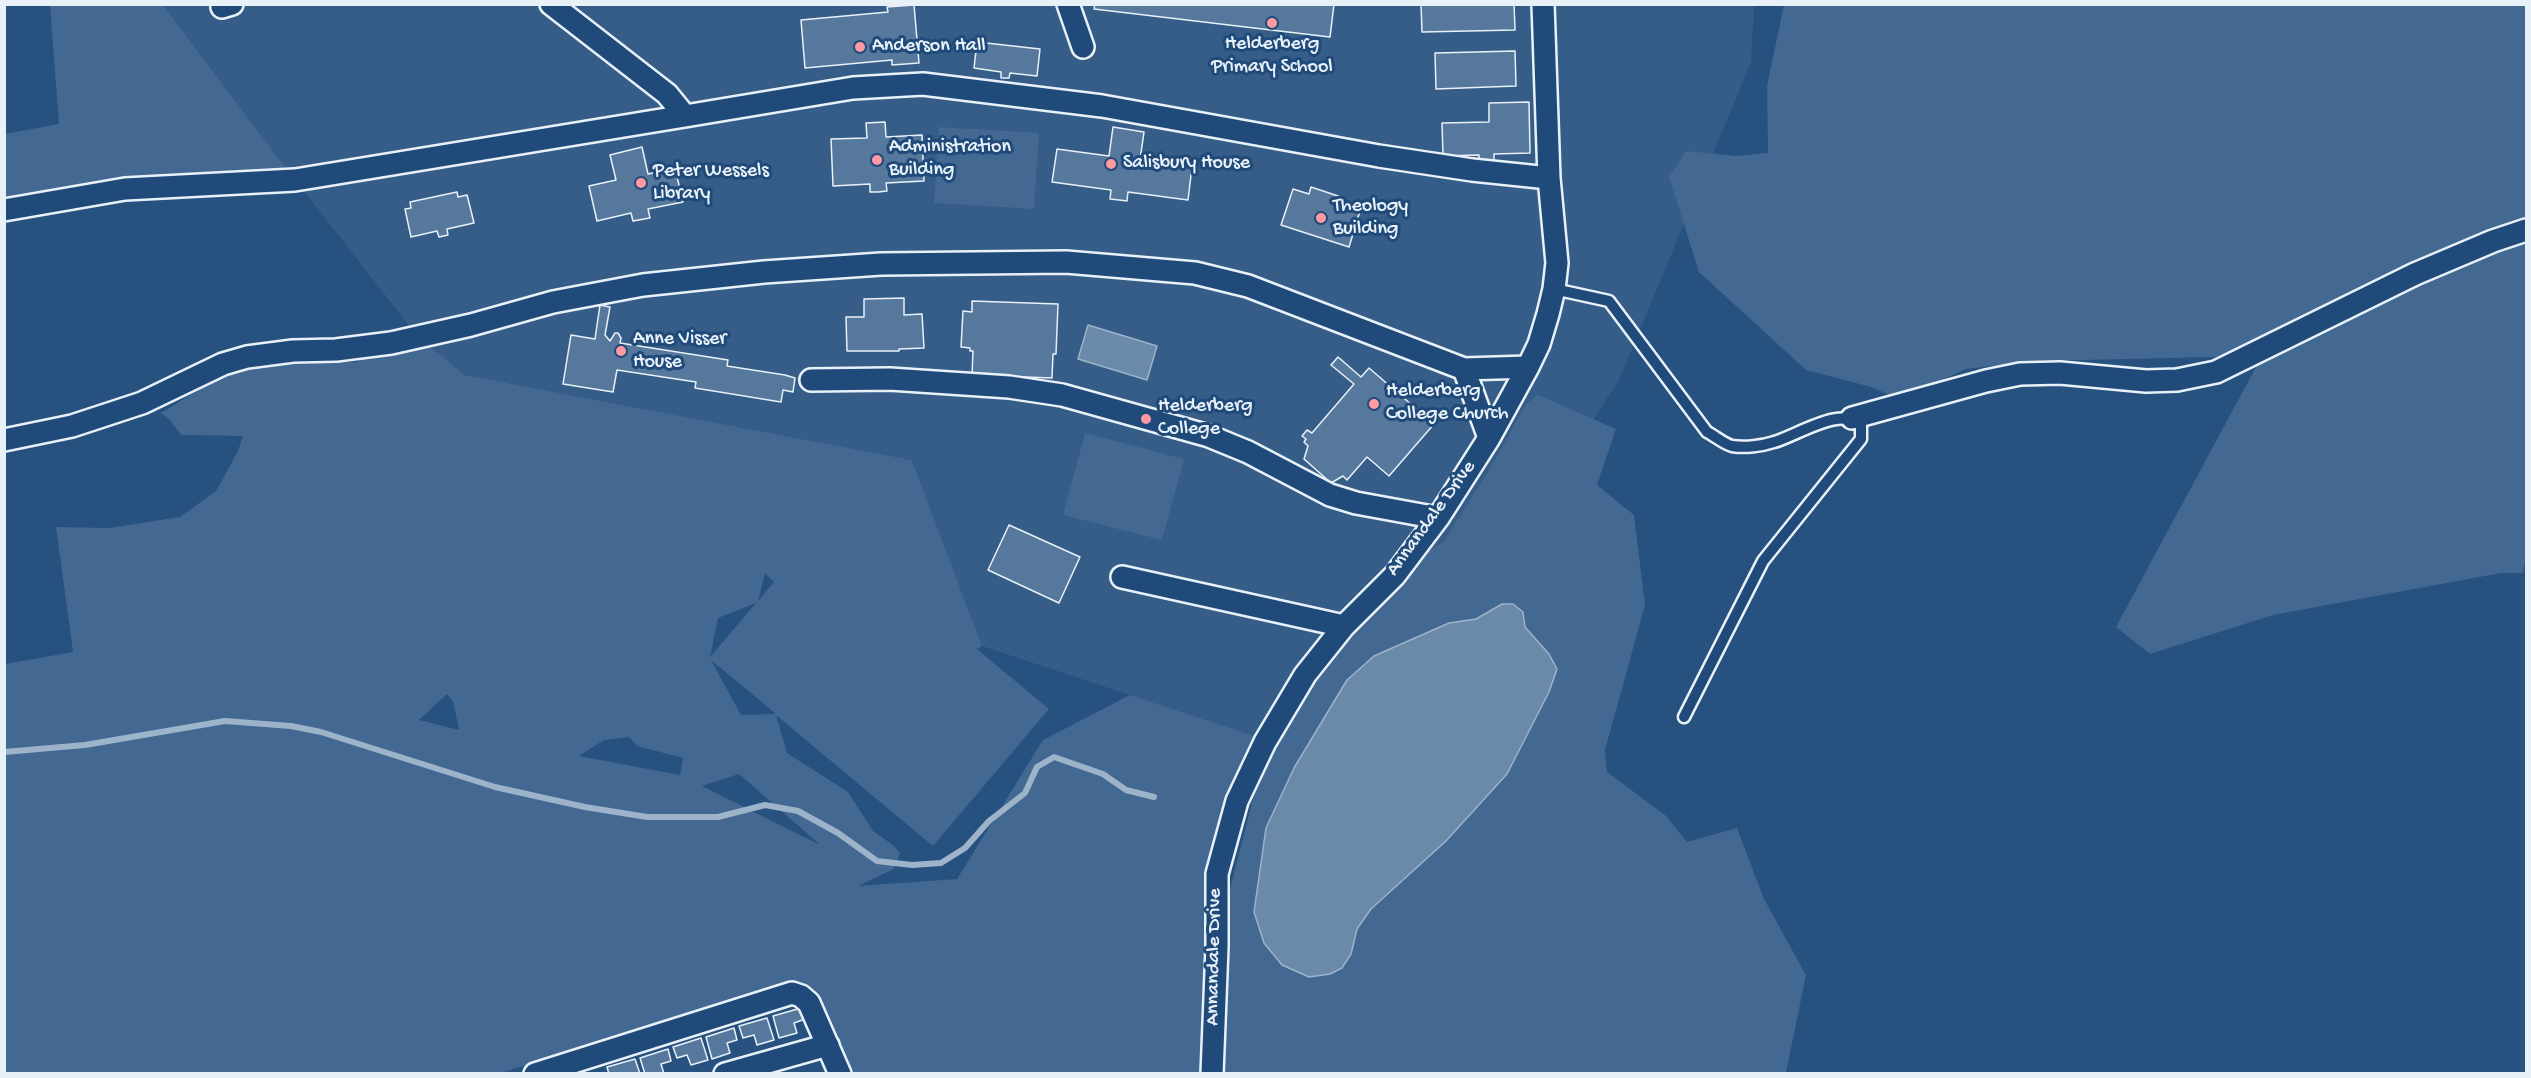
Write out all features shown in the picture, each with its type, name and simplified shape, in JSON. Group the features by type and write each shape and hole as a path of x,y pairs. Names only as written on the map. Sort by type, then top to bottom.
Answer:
{"street":[{"path":"1068,4 1083,47"},
{"name":"Annandale Drive","path":"1212,1074 1217,874 1226,834 1237,801 1265,742 1305,675 1344,626 1395,575 1438,518 1489,438 1539,344 1554,289 1557,263 1549,178 1543,4"},
{"path":"552,5 668,94 685,116"},
{"path":"4,210 125,189 295,180 853,88 923,84 1102,106 1379,156 1472,170 1549,178"},
{"path":"1852,418 1986,381 2020,374 2060,373 2146,381 2177,381 2216,372 2415,274 2493,241 2526,230"},
{"path":"4,440 72,426 142,403 223,364 247,357 391,343 471,325 554,302 643,285 764,272 881,264 1066,262 1195,273 1226,279 1270,293 1464,369 1528,367"},
{"path":"1464,369 1489,438"},
{"path":"811,381 890,379 1009,387 1062,395 1209,436 1248,452 1330,495 1356,503 1438,518"},
{"path":"1122,577 1344,626"},
{"path":"535,1074 792,993 801,996 809,1003 840,1074"},
{"path":"725,1074 828,1045"}],"lane":[{"path":"1554,289 1609,301 1707,432 1731,446 1758,446 1773,443 1821,422 1852,418 1861,426 1861,439 1762,561 1683,717"}],"shaded area":[{"path":"50,5 163,5 295,180 5,210 4,134 59,124"},
{"name":"Helderberg College","path":"163,5 1754,5 1751,62 1620,378 1367,774 982,646 912,460 465,375 418,337 295,180"},
{"path":"1784,5 2526,5 2526,557 2523,573 2501,573 2273,615 2150,654 2116,627 2263,354 2260,339 2216,357 2037,361 1966,369 1899,399 1871,387 1806,370 1699,272 1669,177 1686,151 1736,156 1768,153 1767,86"},
{"path":"939,127 1039,133 1034,209 934,203"},
{"path":"1088,325 1157,346 1147,380 1078,359"},
{"path":"418,337 465,375 912,460 982,646 977,649 1049,709 933,846 776,715 787,753 848,792 873,831 900,853 894,869 858,886 957,879 1043,740 1130,695 1260,738 1230,796 1204,1073 845,1073 810,996 763,994 500,1073 5,1074 5,664 73,652 56,527 109,528 180,517 216,491 238,451 243,436 181,435 170,420 161,413 206,386 236,372 270,365 359,362 356,348","holes":["765,573 774,582 758,601","756,603 710,657 718,618","711,660 775,713 741,715","447,694 453,701 459,730 419,720","629,737 637,746 683,758 680,775 579,756 604,740","739,774 818,844 702,786"]},
{"path":"1538,395 1616,429 1597,485 1634,515 1645,605 1605,750 1607,772 1665,815 1687,842 1737,828 1764,899 1806,975 1786,1073 1217,1074 1218,1034 1225,1034 1226,914 1231,885 1253,799 1281,737 1297,707 1344,646 1352,623 1395,575 1444,541 1491,467 1526,404","holes":["1492,609 1523,612 1525,627 1534,637 1549,692 1507,774 1446,841 1371,909 1357,929 1342,968 1330,974 1309,977 1282,965 1264,943 1266,828 1294,768 1374,656 1449,623 1476,619"]},
{"path":"1085,433 1184,459 1162,540 1063,515"},
{"path":"1502,604 1513,604 1523,612 1525,627 1549,654 1557,669 1549,692 1507,774 1446,841 1371,909 1357,929 1351,954 1342,968 1330,974 1309,977 1282,965 1264,943 1254,912 1266,828 1294,768 1347,680 1374,656 1449,623 1476,619"}],"building":[{"name":"Helderberg Primary School","path":"1095,4 1334,4 1330,37 1094,9"},
{"path":"1421,4 1514,4 1515,30 1422,32"},
{"name":"Anderson Hall","path":"914,5 919,63 892,65 892,60 805,68 801,20 888,12 887,7"},
{"path":"977,42 1040,49 1037,76 1010,73 1009,78 1001,78 1001,72 974,68"},
{"path":"1515,51 1516,86 1436,89 1435,53"},
{"path":"1529,102 1530,153 1494,154 1494,162 1479,162 1479,155 1443,156 1442,123 1489,122 1489,103"},
{"name":"Administration Building","path":"885,122 886,137 922,135 924,181 886,183 887,191 878,192 870,192 870,184 833,186 831,139 867,138 866,123"},
{"name":"Salisbury House","path":"1113,127 1144,132 1140,160 1192,167 1188,200 1128,192 1127,201 1110,199 1111,190 1052,182 1057,149 1109,156"},
{"name":"Peter Wessels Library","path":"642,147 648,174 675,168 683,202 648,209 650,218 633,221 631,213 597,221 589,186 616,180 610,155"},
{"name":"Theology Building","path":"1311,187 1344,198 1342,205 1360,211 1349,247 1281,225 1293,189 1309,194"},
{"path":"457,192 458,197 467,195 474,223 447,229 448,235 439,237 437,231 411,237 405,209 411,208 410,202"},
{"path":"904,298 904,315 922,314 924,348 899,349 899,351 847,351 846,317 864,317 864,299"},
{"path":"972,301 1058,304 1056,354 1053,354 1052,378 972,375 973,351 970,351 970,348 961,347 963,311 972,312"},
{"name":"Anne Visser House","path":"600,305 610,307 605,335 610,341 615,333 618,333 621,338 620,343 728,360 727,366 785,375 795,378 793,392 783,390 781,402 695,388 696,382 617,370 613,392 563,384 571,335 595,339"},
{"name":"Helderberg College Church","path":"1338,357 1361,377 1369,368 1434,424 1389,476 1367,457 1347,480 1343,476 1331,483 1304,459 1308,446 1304,442 1306,439 1302,436 1307,430 1312,433 1354,384 1331,365"},
{"path":"1009,525 1080,557 1059,603 988,570"},
{"path":"801,1008 805,1019 794,1023 797,1033 779,1038 773,1016"},
{"path":"767,1018 774,1040 757,1045 754,1035 743,1038 739,1026"},
{"path":"734,1028 737,1040 727,1043 730,1053 712,1059 706,1037"},
{"path":"701,1038 708,1060 691,1065 687,1055 677,1058 673,1047"},
{"path":"668,1049 671,1061 661,1064 664,1074 645,1074 640,1058"},
{"path":"635,1059 640,1074 609,1074 607,1067"}],"waterway":[{"path":"4,752 85,745 225,721 291,726 321,732 495,787 585,807 647,817 718,817 765,805 798,811 838,833 877,861 912,865 941,863 965,848 989,821 1025,793 1037,767 1054,757 1103,774 1126,790 1154,797"}],"place":[{"name":"Helderberg Primary School","path":"1272,23"},
{"name":"Anderson Hall","path":"860,47"},
{"name":"Administration Building","path":"877,160"},
{"name":"Salisbury House","path":"1111,164"},
{"name":"Peter Wessels Library","path":"641,183"},
{"name":"Theology Building","path":"1321,218"},
{"name":"Anne Visser House","path":"621,351"},
{"name":"Helderberg College Church","path":"1374,404"},
{"name":"Helderberg College","path":"1146,419"}]}
